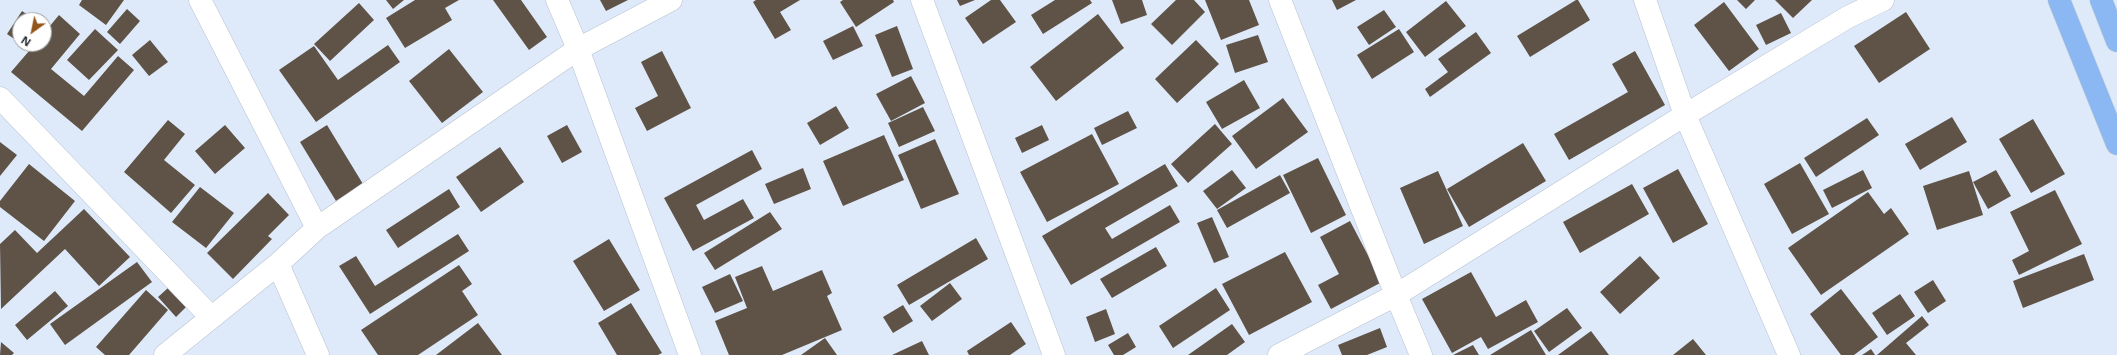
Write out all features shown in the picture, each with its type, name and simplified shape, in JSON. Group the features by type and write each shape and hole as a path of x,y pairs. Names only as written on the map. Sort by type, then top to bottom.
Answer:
{"main road":[{"path":"2059,0 2117,144"},
{"path":"2101,0 2117,41"}],"street":[{"path":"200,0 317,228"},
{"path":"557,0 578,49 690,355"},
{"path":"165,355 278,264 317,228 578,49 671,0"},
{"path":"922,0 1054,355"},
{"path":"1280,0 1421,355"},
{"path":"1645,0 1685,115 1789,355"},
{"path":"1279,355 1396,295 1685,115 1848,17 1883,0"},
{"path":"0,98 211,317"},
{"path":"278,264 318,355"}],"building":[{"path":"82,0 124,0 106,25 79,5"},
{"path":"386,0 404,0 393,9"},
{"path":"415,0 459,0 445,8 452,20 405,48 386,18"},
{"path":"493,0 521,0 547,37 529,50"},
{"path":"600,0 628,0 606,11"},
{"path":"756,0 800,0 780,12 791,30 775,39 753,2"},
{"path":"843,0 893,0 894,2 856,27 840,2"},
{"path":"957,0 975,0 960,6"},
{"path":"991,0 1000,0 1016,22 983,44 965,18"},
{"path":"1055,0 1090,0 1092,3 1043,34 1031,15"},
{"path":"1112,0 1142,0 1147,15 1121,24"},
{"path":"1176,0 1194,0 1205,12 1172,45 1151,24"},
{"path":"1205,0 1249,0 1259,25 1221,40"},
{"path":"1332,0 1356,0 1337,10"},
{"path":"1578,0 1590,20 1530,57 1517,36"},
{"path":"1737,0 1755,0 1746,9"},
{"path":"1775,0 1812,0 1793,18"},
{"path":"1446,1 1466,26 1425,57 1406,32"},
{"path":"1724,2 1759,49 1729,71 1694,25"},
{"path":"359,3 374,20 330,61 314,44"},
{"path":"127,9 140,21 120,44 107,32"},
{"path":"1384,10 1396,27 1369,45 1357,27"},
{"path":"1906,12 1930,49 1879,83 1854,46"},
{"path":"1781,13 1791,33 1766,45 1756,25"},
{"path":"1098,14 1124,48 1056,101 1030,67"},
{"path":"59,15 80,34 51,69 84,96 118,56 134,70 82,131 11,72 28,52 52,52 52,23"},
{"path":"12,26 12,37 7,34"},
{"path":"853,26 863,46 833,60 823,41"},
{"path":"897,26 913,69 892,77 875,35"},
{"path":"95,29 118,50 89,80 67,60"},
{"path":"1399,29 1414,52 1372,79 1357,55"},
{"path":"1476,32 1491,53 1430,97 1425,89 1448,72 1438,59"},
{"path":"1258,35 1268,62 1235,73 1226,45"},
{"path":"150,40 168,62 149,76 132,55"},
{"path":"1196,40 1219,64 1177,103 1155,79"},
{"path":"388,45 400,62 316,122 279,70 314,46 338,80"},
{"path":"449,49 483,92 442,123 409,81"},
{"path":"662,51 691,108 647,131 635,108 658,96 641,62"},
{"path":"1635,51 1665,105 1569,160 1554,134 1628,92 1612,64"},
{"path":"911,76 925,103 891,121 876,94"},
{"path":"1244,80 1260,108 1222,129 1206,102"},
{"path":"1283,98 1308,132 1256,169 1232,136"},
{"path":"836,106 849,128 820,145 807,123"},
{"path":"923,107 935,131 899,147 888,123"},
{"path":"1128,111 1137,128 1102,145 1094,128"},
{"path":"1952,117 1967,142 1920,170 1905,144"},
{"path":"1867,118 1879,135 1816,177 1804,158"},
{"path":"2033,119 2065,174 2031,193 1999,139"},
{"path":"168,120 185,134 164,160 195,185 171,213 124,172"},
{"path":"1215,124 1232,144 1188,183 1171,164"},
{"path":"225,125 245,148 215,174 195,151"},
{"path":"327,125 363,184 336,201 300,142"},
{"path":"567,125 582,152 562,163 547,136"},
{"path":"1042,125 1049,140 1022,153 1015,138"},
{"path":"1092,134 1119,184 1047,222 1020,172"},
{"path":"884,135 904,180 843,206 823,161"},
{"path":"935,139 959,194 921,209 898,155"},
{"path":"0,142 17,155 0,176"},
{"path":"1523,143 1546,181 1469,227 1447,189"},
{"path":"500,147 524,182 481,212 456,177"},
{"path":"752,150 762,169 696,205 704,220 743,199 754,218 693,251 664,198"},
{"path":"1318,158 1346,215 1311,233 1283,175"},
{"path":"1800,163 1829,214 1792,234 1764,184"},
{"path":"29,164 75,201 44,241 0,207 0,201"},
{"path":"1165,164 1178,186 1105,228 1112,239 1170,205 1180,222 1071,285 1042,236"},
{"path":"803,168 811,189 774,204 765,184"},
{"path":"1678,169 1708,224 1673,243 1643,188"},
{"path":"1232,170 1246,188 1217,209 1203,191"},
{"path":"1863,170 1872,188 1832,208 1823,190"},
{"path":"1996,170 2011,196 1988,209 1973,182"},
{"path":"1438,171 1463,226 1424,244 1400,188"},
{"path":"1969,171 1983,215 1937,230 1923,186"},
{"path":"1280,175 1290,193 1227,228 1217,210"},
{"path":"1632,184 1649,214 1580,253 1563,222"},
{"path":"200,187 234,213 206,248 172,222"},
{"path":"449,189 460,207 398,248 386,230"},
{"path":"2055,190 2082,244 2019,275 2012,260 2029,251 2010,212"},
{"path":"1868,192 1884,214 1891,208 1909,234 1821,295 1788,248"},
{"path":"268,193 289,215 268,236 272,239 233,279 207,253"},
{"path":"84,209 130,257 99,286 65,249 1,309 0,244 15,230 37,253"},
{"path":"770,212 782,229 715,270 704,253"},
{"path":"1212,217 1229,257 1214,263 1197,223"},
{"path":"1350,221 1382,282 1331,309 1318,285 1339,274 1320,237"},
{"path":"458,234 469,251 370,314 339,266 356,256 375,286"},
{"path":"976,238 988,259 909,305 897,285"},
{"path":"609,239 640,290 604,311 573,261"},
{"path":"1156,247 1167,266 1112,298 1100,279"},
{"path":"1285,252 1312,302 1249,335 1222,284"},
{"path":"2084,254 2094,280 2023,308 2013,281"},
{"path":"1640,256 1660,278 1620,314 1600,292"},
{"path":"137,262 152,282 65,345 50,324"},
{"path":"459,265 472,284 462,291 478,315 418,355 378,355 361,330"},
{"path":"762,266 773,291 822,270 832,293 827,296 842,330 782,355 729,355 715,321 747,308 735,277"},
{"path":"1471,272 1496,317 1526,300 1538,322 1488,349 1481,337 1452,353 1422,299"},
{"path":"730,274 743,301 715,313 702,287"},
{"path":"1933,280 1946,301 1928,313 1914,292"},
{"path":"950,283 962,299 932,321 920,306"},
{"path":"168,288 186,307 176,317 158,297"},
{"path":"1216,288 1230,310 1173,348 1159,326"},
{"path":"1841,289 1878,337 1854,355 1841,355 1810,314"},
{"path":"146,290 168,310 129,355 105,355 96,347"},
{"path":"55,291 68,306 27,340 15,325"},
{"path":"1900,294 1915,316 1887,335 1872,313"},
{"path":"631,303 662,353 658,355 617,355 598,323"},
{"path":"903,305 913,321 893,333 883,317"},
{"path":"1567,308 1582,328 1549,352 1534,331"},
{"path":"1106,309 1115,334 1095,342 1086,317"},
{"path":"1922,316 1929,325 1906,343 1916,355 1877,355"},
{"path":"1011,322 1026,344 1010,355 969,355 967,351"},
{"path":"478,323 502,355 436,355"},
{"path":"1232,324 1245,342 1227,355 1188,355"},
{"path":"1380,328 1387,347 1367,355 1342,355 1338,345"},
{"path":"1531,330 1546,355 1490,355"},
{"path":"1591,331 1609,355 1558,355"},
{"path":"1128,333 1136,347 1123,355 1114,355 1108,345"},
{"path":"825,338 837,355 801,355"},
{"path":"1693,339 1706,355 1673,355"},
{"path":"922,341 929,355 892,355"},
{"path":"1,342 14,353 12,355 0,355"},
{"path":"1473,345 1479,355 1453,355"},
{"path":"1871,349 1875,355 1862,355"}]}
